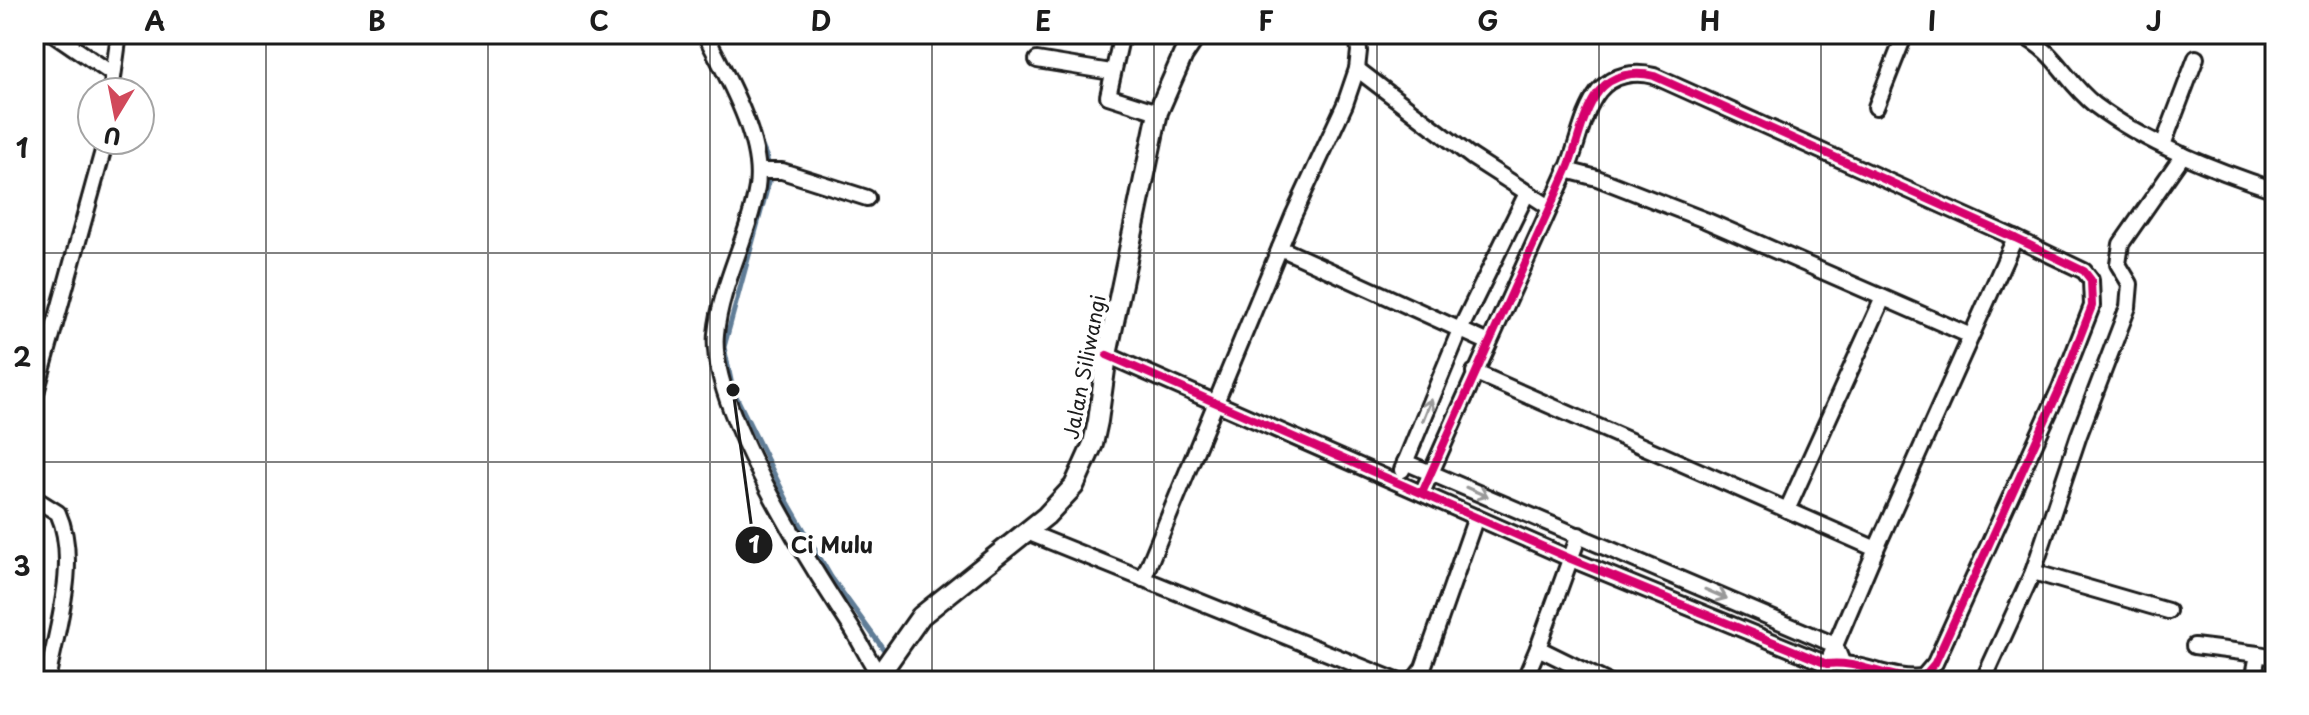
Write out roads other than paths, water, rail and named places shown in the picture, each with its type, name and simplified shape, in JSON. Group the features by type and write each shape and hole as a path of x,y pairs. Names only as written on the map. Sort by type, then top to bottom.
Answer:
{"street":[{"path":"54,34 111,73 119,34"},
{"path":"705,34 751,133 759,171 753,208 727,283 716,335 724,385 766,485 879,677"},
{"path":"1122,34 1107,92 1111,100 1158,112"},
{"name":"Jalan Siliwangi","path":"879,677 921,616 1060,503 1085,464 1098,421 1107,355 1158,112 1183,55 1197,34"},
{"path":"1143,579 1215,401 1357,69 1357,34"},
{"path":"1876,107 1905,34"},
{"path":"2019,34 2052,54 2078,89 2096,105 2183,155 2275,190"},
{"path":"2163,145 2196,58"},
{"path":"1037,60 1111,72"},
{"path":"1357,69 1526,195 1548,206"},
{"path":"1107,355 1571,559 1678,603 1834,663 1904,679 1928,679 2036,446 2092,306 2094,289 2084,271 2015,238 1640,73 1612,80 1590,105 1566,170 1422,493"},
{"path":"1983,681 2033,572 2079,435 2128,307 2130,284 2118,264 2121,244 2183,155"},
{"path":"34,400 102,156"},
{"path":"1566,170 1597,178 1705,220 1971,336"},
{"path":"759,171 782,171 867,198"},
{"path":"1397,482 1460,330 1526,195"},
{"path":"1820,681 1834,663 1835,645 2015,238"},
{"path":"1280,248 1487,342"},
{"path":"1787,510 1883,298"},
{"path":"1474,372 1876,549"},
{"path":"1405,462 1835,645"},
{"path":"34,498 58,513 66,544 63,593 47,681"},
{"path":"1413,681 1423,668 1476,517"},
{"path":"1027,532 1397,681"},
{"path":"1524,681 1579,535"},
{"path":"2033,572 2168,611"},
{"path":"1678,603 1689,582"},
{"path":"2194,646 2275,657"},
{"path":"1538,648 1605,681"},
{"path":"2253,681 2258,654"}],"waterway":[{"path":"714,34 722,53"},
{"path":"759,139 767,158 769,182 724,347 733,390 789,504 831,577 887,654"},
{"path":"892,662 906,681"}],"place":[{"name":"Ci Mulu","path":"733,390"}]}
